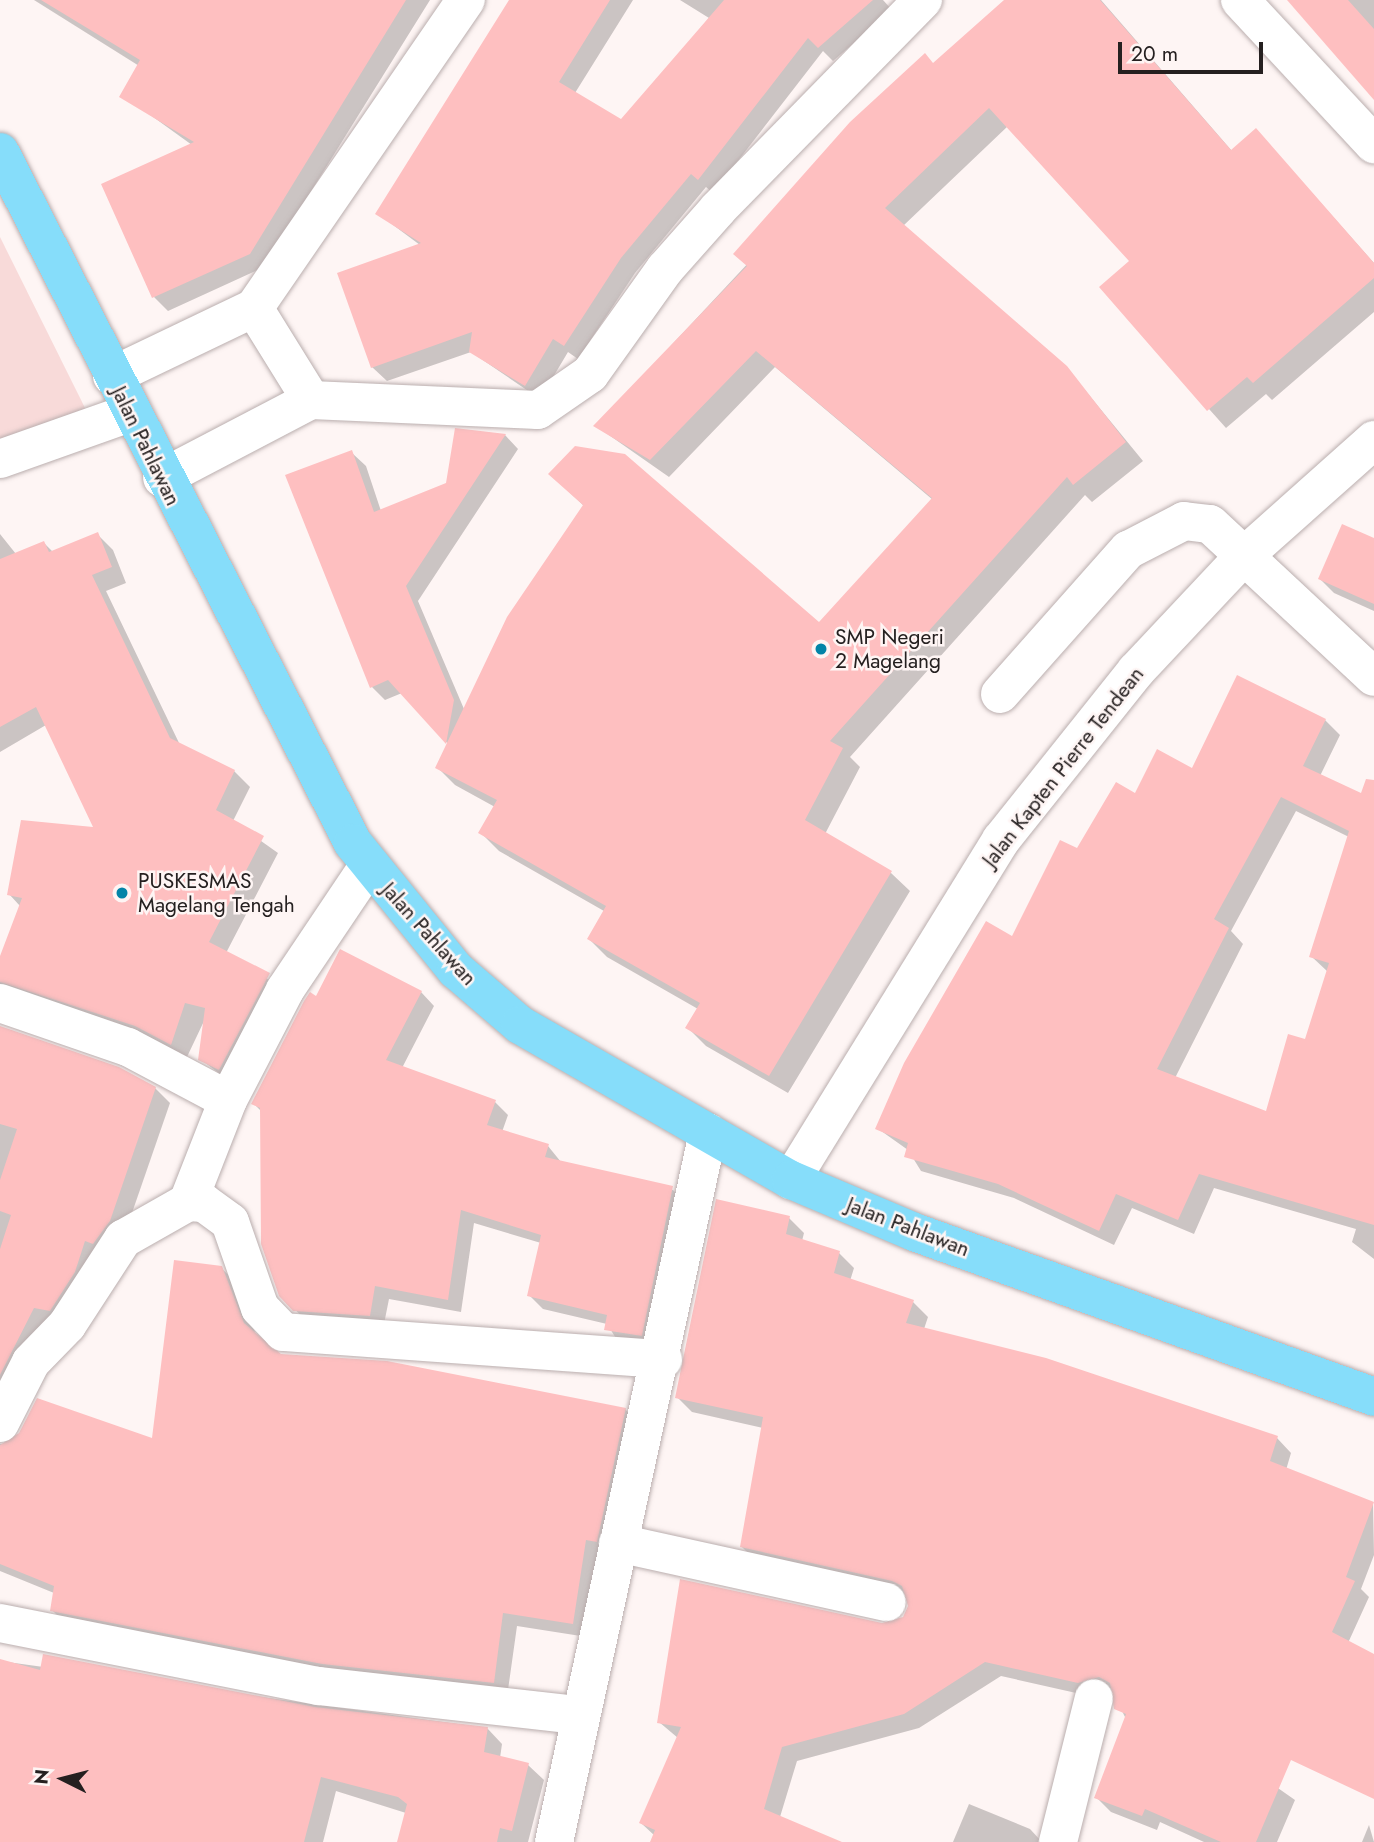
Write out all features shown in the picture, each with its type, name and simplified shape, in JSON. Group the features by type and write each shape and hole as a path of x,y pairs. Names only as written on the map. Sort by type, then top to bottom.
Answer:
{"main road":[{"name":"Jalan Pahlawan","path":"0,152 162,478 369,864 456,970 520,1025 790,1180 914,1232 1374,1397"}],"street":[{"path":"112,376 254,308 466,0"},
{"path":"162,478 311,400 538,410 590,374 709,219 923,0"},
{"path":"1240,0 1374,144"},
{"path":"254,308 311,400"},
{"path":"0,459 130,414"},
{"name":"Jalan Kapten Pierre Tendean","path":"790,1180 1001,840 1136,671 1245,555 1374,440"},
{"path":"1000,694 1128,550 1163,528 1184,521 1210,524 1374,677"},
{"path":"188,1202 228,1100 285,990 369,864"},
{"path":"0,1003 128,1047 228,1100"},
{"path":"554,1842 579,1715 663,1359 708,1133"},
{"path":"0,1423 31,1362 67,1325 123,1239 188,1202 204,1203 230,1222 260,1308 283,1332 663,1359"},
{"path":"618,1543 887,1602"},
{"path":"0,1623 319,1686 579,1715"},
{"path":"1058,1842 1094,1698"}],"shaded area":[{"path":"0,237 89,416 0,439"}],"building":[{"path":"41,0 406,0 250,254 152,298 101,184 194,142 119,97 140,60"},
{"path":"509,0 610,0 559,82 621,119 724,0 873,0 818,48 808,38 698,180 691,174 621,258 564,346 553,339 525,386 469,352 472,332 371,368 337,273 421,243 375,214"},
{"path":"1004,0 1100,0 1231,150 1256,128 1374,263 1374,278 1253,383 1247,377 1207,411 1099,287 1129,261 989,108 885,208 1067,366 1126,442 1073,485 1067,477 830,741 843,748 805,820 892,871 769,1076 685,1028 700,1003 587,939 606,906 478,833 497,800 435,768 507,617 583,505 548,474 575,446 625,454 819,622 932,498 756,351 650,460 593,426 747,266 733,254 850,122 925,53 933,63"},
{"path":"1287,0 1348,0 1374,29 1374,100"},
{"path":"455,428 506,434 406,586 454,700 446,744 388,680 370,688 285,475 352,450 374,512 446,483"},
{"path":"1342,524 1374,538 1374,604 1318,579"},
{"path":"98,532 112,567 92,575 170,738 235,770 216,810 264,836 209,942 270,973 219,1070 198,1060 205,1008 185,1003 171,1045 135,1026 0,982 0,956 22,898 7,895 21,820 93,827 36,707 0,727 0,559 44,541 49,552"},
{"path":"1237,675 1326,719 1303,766 1361,793 1366,779 1374,780 1374,1225 1199,1174 1178,1220 1116,1194 1099,1231 998,1184 904,1157 908,1143 875,1129 904,1063 986,921 1012,936 1060,840 1077,848 1116,782 1135,793 1157,749 1192,768","holes":["1281,797 1349,831 1309,957 1329,963 1305,1039 1288,1034 1266,1111 1157,1069 1229,928 1214,919"]},
{"path":"340,949 422,991 386,1060 496,1100 487,1125 549,1144 545,1157 673,1186 642,1336 604,1330 607,1315 527,1296 541,1235 461,1210 448,1300 375,1286 370,1316 293,1311 279,1296 261,1244 260,1108 251,1104 304,1001 310,992 316,996"},
{"path":"0,1026 119,1067 156,1087 110,1221 93,1244 85,1241 75,1272 50,1311 34,1308 0,1375 0,1249 11,1215 0,1211 0,1180 17,1129 0,1124"},
{"path":"716,1199 790,1216 786,1234 840,1251 834,1273 914,1300 906,1323 1046,1358 1278,1436 1270,1461 1374,1502 1346,1577 1355,1581 1332,1632 1374,1654 1374,1799 1291,1760 1256,1842 1221,1842 1145,1809 1142,1816 1094,1798 1126,1714 1114,1709 1110,1683 1099,1677 1078,1683 985,1662 904,1714 782,1747 764,1809 842,1842 650,1842 655,1830 639,1823 681,1727 657,1723 680,1579 882,1623 903,1617 908,1606 902,1586 892,1581 740,1547 763,1417 675,1398"},
{"path":"174,1260 222,1266 244,1323 281,1354 387,1361 626,1408 597,1542 586,1540 573,1624 503,1613 494,1683 322,1664 50,1611 54,1586 0,1564 0,1445 19,1433 37,1398 152,1438"},
{"path":"43,1654 315,1707 488,1727 484,1752 529,1763 512,1831 500,1828 497,1842 397,1842 407,1804 398,1797 321,1777 304,1842 0,1842 0,1659 40,1670"}],"place":[{"name":"SMP Negeri 2 Magelang","path":"821,649"},
{"name":"PUSKESMAS Magelang Tengah","path":"122,893"}]}
